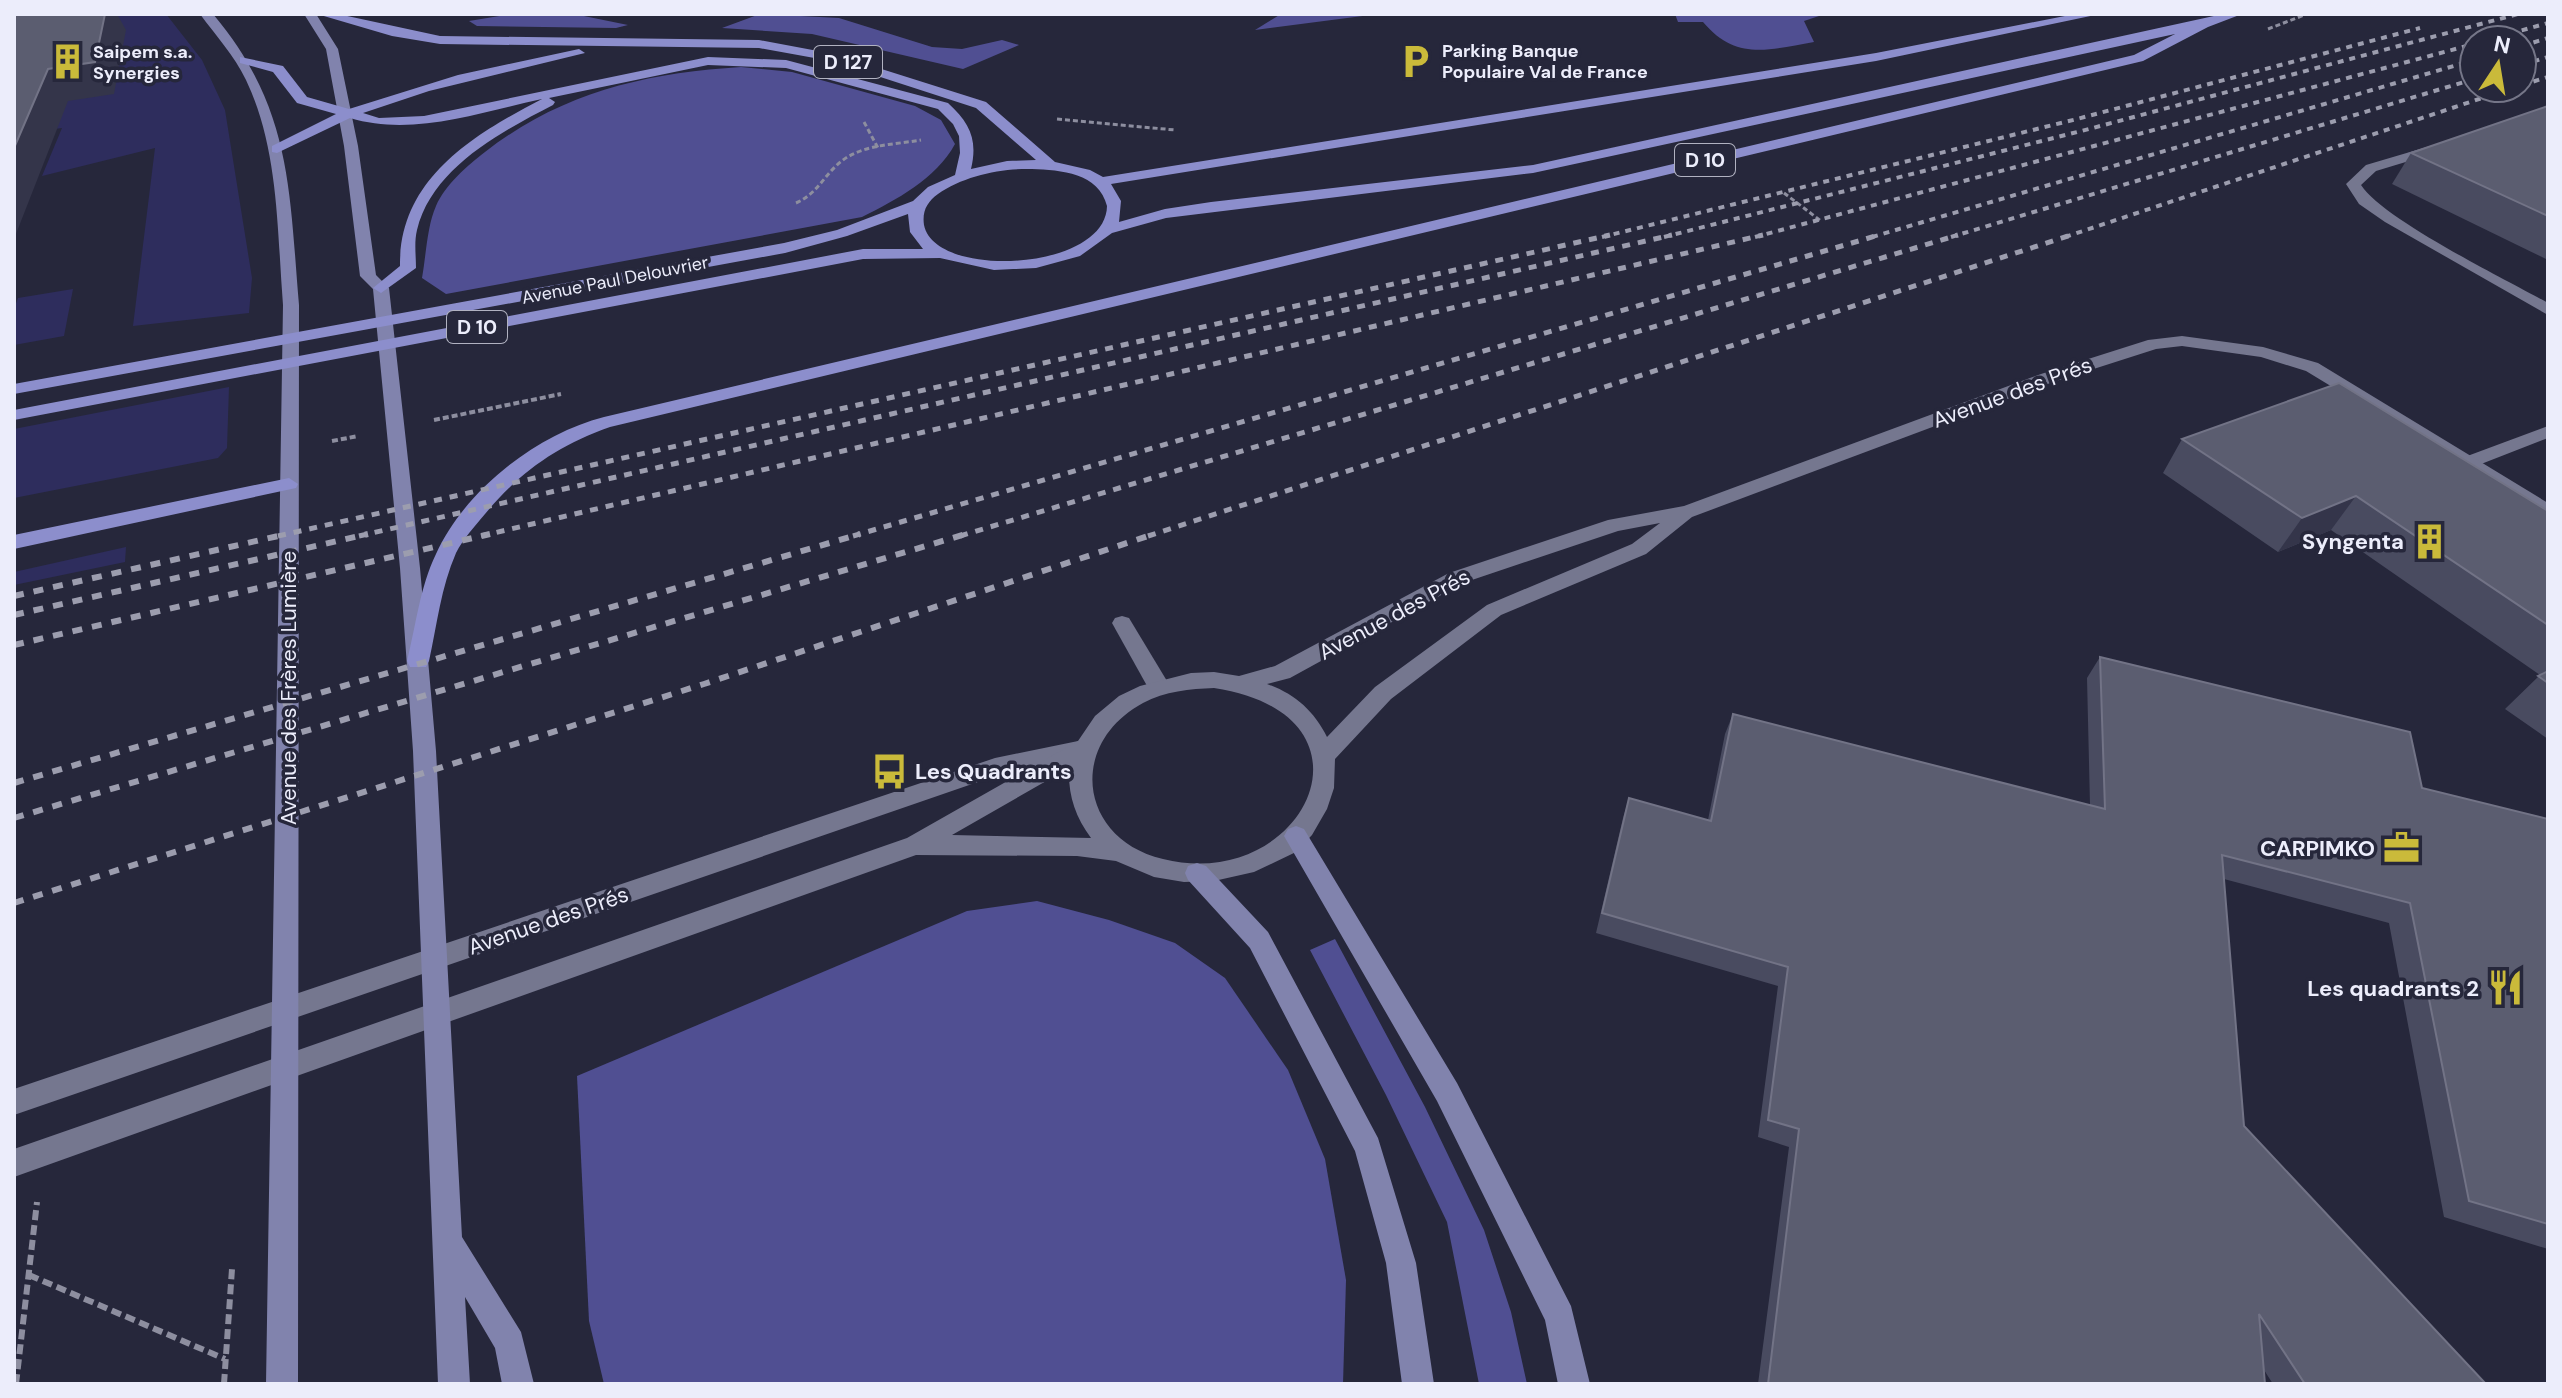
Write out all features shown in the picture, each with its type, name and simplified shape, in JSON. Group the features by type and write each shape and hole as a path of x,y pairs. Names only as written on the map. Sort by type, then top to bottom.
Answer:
{"main road":[{"name":"Avenue des Frères Lumière","path":"206,14 245,60 269,118 277,149 291,305 282,1384"},
{"path":"310,14 332,49 346,113 368,276 381,288 418,661 445,1130 446,1238 454,1384"},
{"name":"D 127","path":"323,14 392,32 440,40 759,44 834,58 981,105 1050,165"},
{"path":"1099,182 1876,57 2094,14"},
{"name":"D 10","path":"1107,230 1165,214 1211,207 1533,169 2204,24 2236,14"},
{"name":"D 10","path":"418,661 446,553 452,543 500,482 529,456 564,436 604,423 2138,58 2204,24"},
{"name":"D 127","path":"277,149 346,113 406,92 620,44"},
{"path":"245,60 278,69 302,100 378,122 424,120 708,61 786,64 943,106 960,121 971,147 962,175"},
{"path":"381,288 408,268 409,227 444,172 468,149 496,130 573,89"},
{"path":"962,175 990,167 1050,165 1077,171 1099,182 1110,192 1115,204 1115,217 1107,230"},
{"name":"Avenue Paul Delouvrier","path":"14,389 785,248 842,233 920,204 944,183 962,175"},
{"path":"920,204 915,218 917,231 926,243 942,253"},
{"name":"Avenue Paul Delouvrier","path":"14,415 863,254 942,253 968,262 999,266 1032,263 1077,250 1107,230"},
{"path":"14,542 289,484"},
{"path":"1296,836 1447,1092 1560,1317 1574,1384"},
{"path":"1197,873 1259,940 1368,1148 1401,1263 1418,1384"},
{"path":"446,1238 510,1343 518,1384"}],"street":[{"path":"2459,141 2371,168 2353,184 2364,201 2390,219 2548,310"},
{"name":"Avenue des Prés","path":"1241,684 1282,672 1456,578 1615,525 1688,512 2112,356 2154,344 2182,341 2263,352 2312,367 2548,512"},
{"path":"2469,462 2548,432"},
{"name":"Avenue des Prés","path":"1324,755 1383,693 1494,610 1639,549 1688,512"},
{"path":"1122,623 1159,687"},
{"name":"Avenue des Prés","path":"915,845 1077,846 1118,851 1155,867 1197,873 1235,868 1269,856 1296,836 1317,810 1326,782 1324,755 1314,730 1295,709 1270,694 1241,684 1214,680 1187,681 1159,687 1119,708 1101,722 1084,748 1078,775 1081,803 1095,829 1118,851"},
{"name":"Avenue des Prés","path":"14,1163 915,845 1084,748"},
{"name":"Avenue des Prés","path":"14,1102 1003,764 1084,748"}],"path":[{"path":"1784,193 1821,221"},
{"path":"16,1384 42,1153"},
{"path":"224,1384 232,1264"},
{"path":"29,1275 225,1359"}],"shaded area":[{"path":"97,14 166,14 202,60 225,110 252,278 249,313 133,326 155,148 42,176 62,128 24,133 14,108"},
{"path":"512,14 574,14 628,25 616,28 477,26 469,21"},
{"path":"760,14 839,18 932,47 962,49 1002,40 1019,45 963,69 812,34 722,28"},
{"path":"1281,14 1378,14 1255,30"},
{"path":"1675,14 1825,14 1804,21 1814,42 1754,50 1728,43 1703,22 1678,22"},
{"path":"741,67 792,72 915,106 941,120 955,144 926,178 862,217 446,294 422,278 431,223 440,198 464,169 514,131 544,114 606,89 672,74"},
{"path":"73,289 64,336 14,345 14,309 18,298"},
{"path":"229,387 227,448 218,458 14,498 14,429"},
{"path":"126,547 125,562 14,585 14,572"},
{"path":"1037,901 1109,920 1175,943 1225,978 1288,1070 1325,1159 1346,1280 1343,1384 604,1384 589,1321 577,1076 967,911"},
{"path":"1335,939 1425,1107 1484,1230 1511,1312 1527,1384 1479,1384 1447,1222 1386,1095 1310,950"}],"building":[{"name":"Saipem s.a. Synergies","path":"14,14 105,14 95,62 48,69 14,148"},
{"path":"2548,106 2548,216 2411,153"},
{"path":"2339,383 2548,511 2548,625 2356,496 2302,518 2182,439"},
{"path":"2100,657 2410,732 2422,788 2548,819 2548,1224 2469,1201 2410,903 2222,855 2244,1126 2486,1384 2305,1384 2259,1314 2265,1384 1768,1384 1799,1129 1768,1120 1788,967 1602,913 1629,798 1711,821 1733,714 2105,809"},
{"path":"2548,671 2548,683 2538,676"}],"railway":[{"path":"1671,235 2089,129 2518,14"},
{"path":"2538,26 2548,23"},
{"path":"1602,237 2077,119 2420,28"},
{"path":"2538,41 2548,38"},
{"path":"1759,236 2458,48"},
{"path":"2538,60 2548,57"},
{"path":"1872,237 2458,65"},
{"path":"2538,80 2548,77"},
{"path":"1951,237 2458,84"},
{"path":"2071,235 2464,104"},
{"path":"278,536 1610,235"},
{"path":"359,536 1671,235"},
{"path":"1664,237 1671,235"},
{"path":"1759,236 1763,235"},
{"path":"853,536 1879,235"},
{"path":"960,536 1958,235"},
{"path":"1148,536 2071,235"},
{"path":"2065,237 2071,235"},
{"path":"481,536 1759,236"},
{"path":"14,596 287,534"},
{"path":"14,615 368,534"},
{"path":"14,645 490,534"},
{"path":"14,783 860,534"},
{"path":"14,818 966,534"},
{"path":"1148,536 1154,534"},
{"path":"14,903 704,684 1148,536"}],"place":[{"name":"Parking Banque Populaire Val de France","path":"1416,61"},
{"name":"Saipem s.a. Synergies","path":"67,62"},
{"name":"Syngenta","path":"2430,541"},
{"name":"Les Quadrants","path":"889,771"},
{"name":"CARPIMKO","path":"2401,848"},
{"name":"Les quadrants 2","path":"2505,988"}]}
